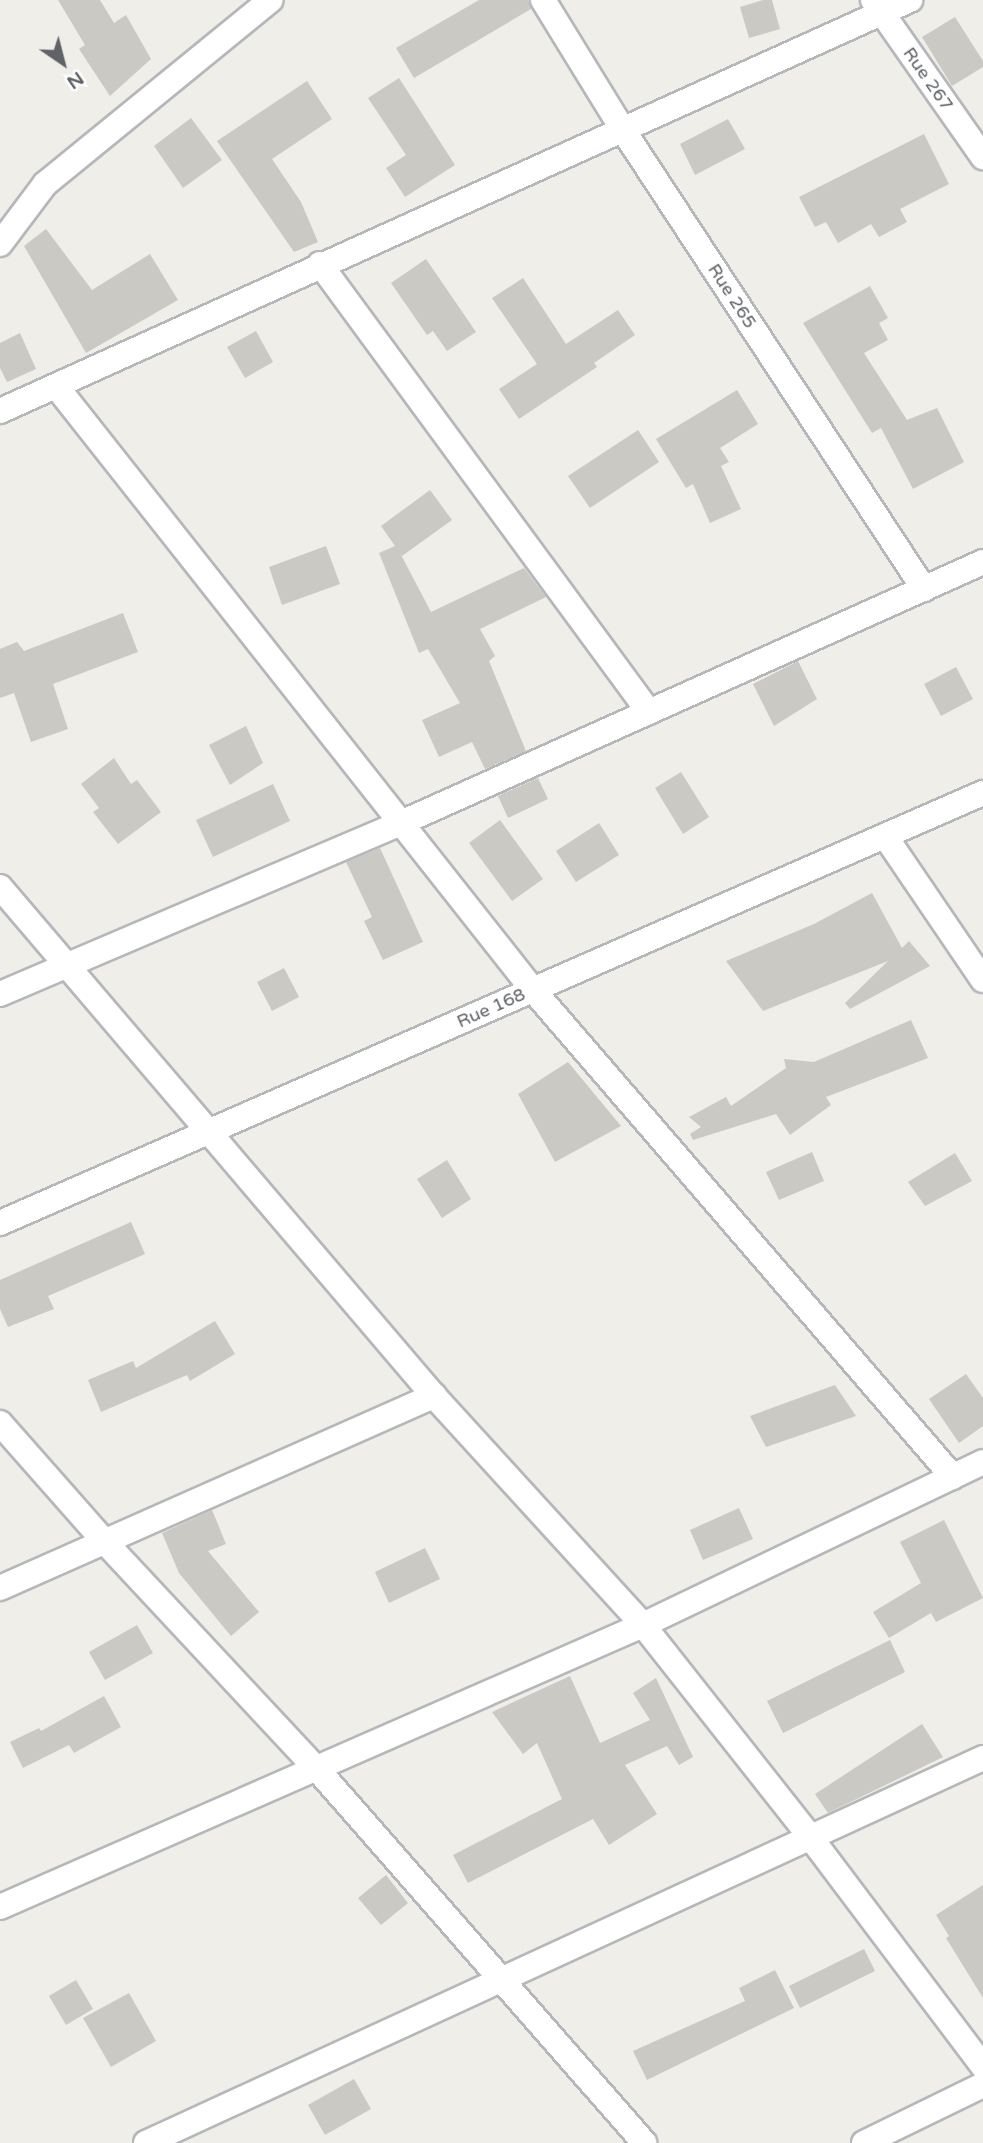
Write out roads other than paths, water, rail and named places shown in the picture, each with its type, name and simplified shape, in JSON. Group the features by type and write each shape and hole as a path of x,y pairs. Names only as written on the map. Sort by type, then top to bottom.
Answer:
{"street":[{"path":"0,244 45,184 271,0"},
{"name":"Rue 265","path":"543,0 623,130 924,589"},
{"path":"0,411 320,264 623,130 877,6 910,0"},
{"name":"Rue 267","path":"877,6 983,157"},
{"path":"320,264 649,712"},
{"path":"56,386 533,990 953,1477"},
{"path":"0,994 401,823 983,562"},
{"name":"Rue 168","path":"0,1223 983,793"},
{"path":"885,836 983,980"},
{"path":"0,887 433,1396 643,1625 811,1838 983,2066"},
{"path":"0,1588 433,1396"},
{"path":"0,1423 105,1542 317,1769 644,2143"},
{"path":"0,1907 643,1625 983,1462"},
{"path":"146,2143 983,1758"},
{"path":"864,2143 983,2085"}]}
